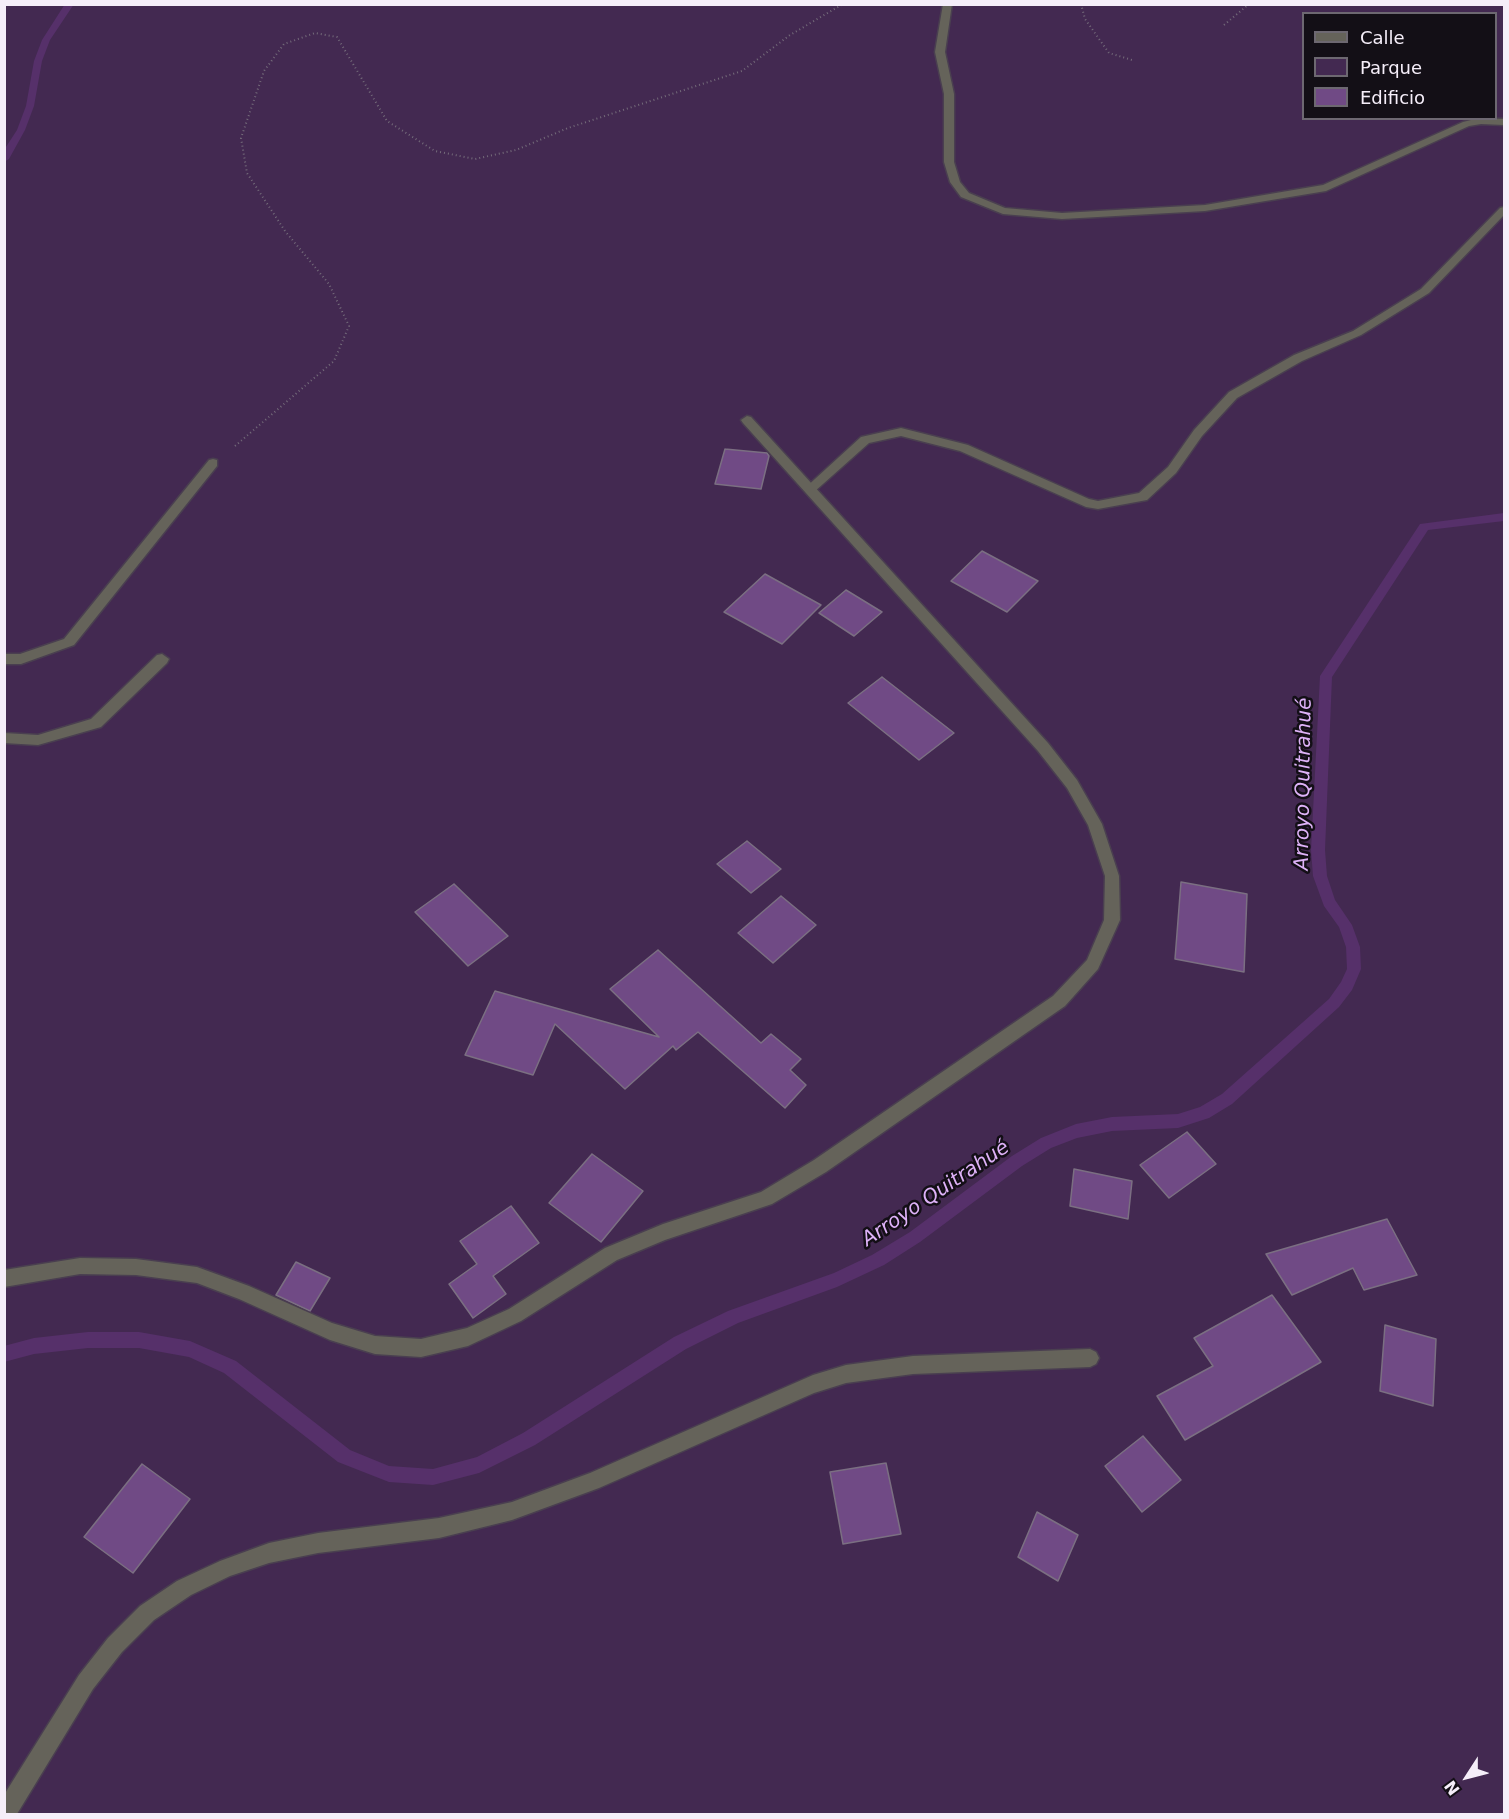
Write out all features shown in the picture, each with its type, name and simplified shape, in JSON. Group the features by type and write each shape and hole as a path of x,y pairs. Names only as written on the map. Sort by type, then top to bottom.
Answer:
{"street":[{"path":"948,4 940,52 949,94 949,162 955,182 965,195 1003,211 1062,216 1204,208 1326,188 1466,124 1481,121 1504,122"},
{"path":"810,489 865,440 901,432 964,448 1086,503 1098,505 1143,496 1172,470 1198,433 1233,395 1298,358 1357,333 1425,291 1504,210"},
{"path":"4,1279 80,1266 136,1267 197,1275 243,1292 330,1331 375,1345 421,1348 468,1337 515,1315 611,1254 663,1232 766,1198 820,1166 1059,1002 1093,964 1112,920 1113,876 1095,824 1072,784 1043,747 747,420"},
{"path":"4,659 21,659 69,642 213,463"},
{"path":"4,738 38,740 96,723 162,659"},
{"path":"5,1815 86,1682 115,1645 147,1613 184,1588 226,1568 269,1553 318,1543 439,1528 512,1511 592,1481 813,1384 846,1374 913,1365 1089,1358"}],"path":[{"path":"213,463 248,436 334,361 349,326 329,284 285,231 248,173 241,138 264,71 285,44 315,33 337,37 387,121 435,151 475,159 516,150 568,128 742,71 790,35 843,4"},
{"path":"1081,4 1085,19 1109,53 1132,60"},
{"path":"1224,25 1249,4"}],"green space":[{"path":"5,5 1504,5 1504,1814 5,1814"}],"building":[{"path":"725,449 767,453 769,456 761,489 715,484"},
{"path":"982,551 1038,581 1007,612 951,581"},
{"path":"765,574 821,605 782,644 724,612"},
{"path":"846,590 882,612 854,636 819,613"},
{"path":"882,677 954,733 919,760 848,703"},
{"path":"747,841 781,869 751,893 717,864"},
{"path":"1181,882 1247,894 1244,972 1175,959"},
{"path":"454,884 508,936 468,966 415,912"},
{"path":"781,896 816,925 773,963 738,933"},
{"path":"658,950 761,1043 771,1034 801,1059 790,1070 806,1085 785,1108 698,1032 676,1050 673,1046 625,1089 555,1024 533,1075 465,1055 495,991 659,1037 610,989"},
{"path":"1187,1132 1216,1164 1169,1198 1140,1165"},
{"path":"592,1154 643,1191 601,1242 549,1203"},
{"path":"1074,1169 1132,1181 1128,1219 1070,1206"},
{"path":"511,1206 539,1243 493,1276 506,1294 473,1318 449,1284 477,1264 460,1241"},
{"path":"1387,1219 1417,1275 1364,1290 1353,1268 1292,1295 1266,1254"},
{"path":"296,1262 330,1278 310,1311 276,1295"},
{"path":"1272,1295 1321,1362 1185,1440 1157,1396 1213,1366 1194,1338"},
{"path":"1385,1325 1436,1339 1433,1406 1380,1391"},
{"path":"1143,1436 1181,1480 1142,1512 1105,1466"},
{"path":"886,1463 901,1534 843,1544 830,1472"},
{"path":"142,1464 190,1499 133,1573 84,1537"},
{"path":"1037,1512 1078,1535 1058,1581 1018,1557"}],"waterway":[{"path":"4,159 21,130 30,106 38,61 46,40 70,4"},
{"name":"Arroyo Quitrahué","path":"4,1354 34,1346 88,1340 139,1340 190,1349 230,1367 344,1456 389,1474 433,1477 479,1465 529,1439 680,1343 734,1317 837,1279 878,1260 915,1237 1017,1161 1046,1143 1076,1131 1112,1124 1178,1121 1204,1113 1227,1099 1334,1003 1347,986 1354,969 1353,947 1345,925 1329,902 1320,876 1318,850 1326,676 1424,527 1504,517"}]}
